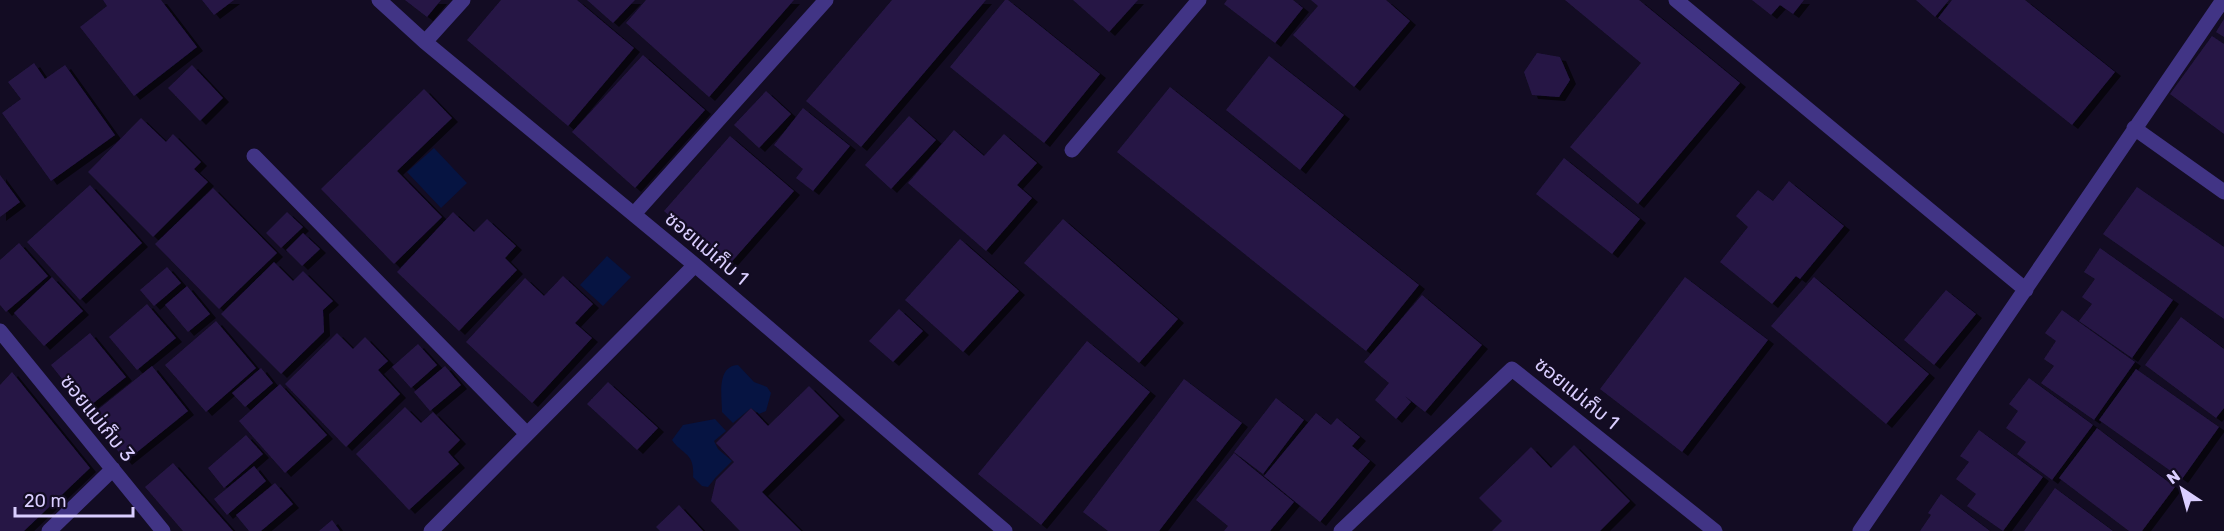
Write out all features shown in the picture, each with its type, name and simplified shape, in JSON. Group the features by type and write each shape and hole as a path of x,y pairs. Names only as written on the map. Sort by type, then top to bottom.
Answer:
{"street":[{"name":"ซอยแม่เก็บ 1","path":"379,0 425,42 695,265 1005,531"},
{"path":"425,42 463,0"},
{"path":"634,214 826,0"},
{"path":"1072,150 1199,0"},
{"path":"1676,0 2026,290"},
{"path":"1860,531 2223,0"},
{"path":"2134,128 2224,192"},
{"path":"254,156 527,434"},
{"path":"431,531 695,265"},
{"name":"ซอยแม่เก็บ 3","path":"0,331 163,531"},
{"name":"ซอยแม่เก็บ 1","path":"1341,531 1512,369 1715,531"},
{"path":"49,531 113,469"}],"shaded area":[{"path":"434,148 467,183 441,208 407,172"},
{"path":"607,256 631,277 603,306 580,285"},
{"path":"738,365 754,382 767,387 771,393 766,411 759,414 751,408 733,423 722,412 721,391 726,371"},
{"path":"715,419 726,431 714,441 718,449 732,461 708,487 702,486 693,477 690,458 672,440 683,425"}],"building":[{"path":"103,0 161,0 197,47 134,96 80,27 107,6"},
{"path":"202,0 234,0 214,15"},
{"path":"405,0 441,0 427,17"},
{"path":"501,0 577,0 634,48 568,126 467,40"},
{"path":"587,0 635,0 613,23"},
{"path":"646,0 794,0 709,97 626,23"},
{"path":"892,0 986,0 861,147 806,101"},
{"path":"1005,0 1008,0 1100,74 1044,143 950,67"},
{"path":"1073,0 1138,0 1109,32"},
{"path":"1227,0 1293,0 1303,8 1275,43 1224,4"},
{"path":"1311,0 1386,0 1410,21 1354,87 1293,35 1318,6"},
{"path":"1565,0 1639,0 1740,83 1638,204 1570,147 1641,63"},
{"path":"1752,0 1804,0 1793,14 1780,5 1771,15"},
{"path":"1916,0 1949,0 1935,17"},
{"path":"1952,0 2025,0 2115,72 2072,125 1938,18"},
{"path":"2224,19 2224,37 2216,32"},
{"path":"2212,36 2224,44 2224,134 2170,94"},
{"path":"1537,53 1560,57 1570,80 1559,97 1532,95 1524,72"},
{"path":"643,55 705,110 635,188 572,132"},
{"path":"1269,56 1344,115 1300,170 1226,110"},
{"path":"34,63 45,79 65,65 115,135 51,181 2,113 21,99 8,82"},
{"path":"192,65 223,98 200,121 168,88"},
{"path":"1170,87 1419,285 1366,351 1117,152"},
{"path":"424,89 452,118 397,171 442,217 394,264 321,189"},
{"path":"766,91 791,114 759,148 734,125"},
{"path":"803,108 850,146 813,191 796,178 803,169 774,145"},
{"path":"909,116 936,140 891,189 865,165"},
{"path":"141,118 166,142 173,134 201,162 194,169 208,182 153,237 88,172"},
{"path":"954,130 984,156 1004,134 1037,163 1017,185 1032,198 986,251 908,183"},
{"path":"730,136 794,191 727,267 664,211"},
{"path":"1564,158 1640,219 1612,254 1536,194"},
{"path":"0,175 20,202 0,217"},
{"path":"1789,181 1844,226 1800,279 1796,276 1772,304 1720,262 1748,227 1736,216 1758,190 1773,201"},
{"path":"90,185 142,243 80,300 27,242"},
{"path":"2137,187 2224,247 2224,319 2103,234"},
{"path":"213,188 277,253 219,309 155,244"},
{"path":"287,212 303,227 281,248 266,233"},
{"path":"453,212 474,232 487,219 516,246 505,258 517,270 459,331 397,272"},
{"path":"1063,219 1178,319 1139,363 1024,263"},
{"path":"303,233 320,249 302,266 286,250"},
{"path":"960,239 1019,291 963,352 905,300"},
{"path":"19,243 48,276 6,312 0,305 0,260"},
{"path":"2100,248 2173,300 2132,358 2079,321 2092,304 2082,297 2095,279 2084,272"},
{"path":"274,262 293,281 303,271 333,301 323,310 324,332 281,374 221,314"},
{"path":"167,267 181,283 154,306 140,290"},
{"path":"563,276 593,304 575,323 592,338 532,403 466,342 525,278 544,296"},
{"path":"52,277 83,311 44,346 14,313"},
{"path":"1685,277 1768,340 1682,452 1600,389"},
{"path":"1814,277 1929,374 1886,424 1771,326"},
{"path":"187,286 210,314 188,332 165,305"},
{"path":"1946,290 1976,314 1934,365 1904,340"},
{"path":"1422,295 1482,345 1425,412 1405,396 1411,402 1396,419 1375,400 1389,383 1364,362"},
{"path":"147,304 176,338 137,370 109,337"},
{"path":"899,309 923,331 893,362 869,341"},
{"path":"2062,310 2135,362 2094,420 2041,383 2054,366 2044,359 2056,341 2045,333"},
{"path":"2181,317 2224,349 2224,408 2216,418 2145,365"},
{"path":"216,321 256,368 206,412 165,365"},
{"path":"90,333 126,377 86,409 51,365"},
{"path":"337,333 353,349 365,337 388,361 378,370 400,394 346,447 285,384"},
{"path":"1087,341 1150,392 1041,525 978,474"},
{"path":"418,344 437,365 411,388 392,367"},
{"path":"152,366 188,411 126,461 90,416"},
{"path":"445,366 461,385 430,411 414,392"},
{"path":"261,368 273,383 245,407 232,393"},
{"path":"2136,369 2219,427 2182,479 2099,420"},
{"path":"12,372 90,468 24,531 0,531 0,385"},
{"path":"2029,378 2093,425 2052,480 2017,454 2026,442 2006,428 2018,411 2009,404"},
{"path":"1184,379 1242,423 1159,531 1108,531 1083,512"},
{"path":"608,382 658,428 637,450 587,404"},
{"path":"280,384 327,435 285,473 239,421"},
{"path":"809,386 839,416 762,492 801,531 740,531 711,501 716,480 734,462 716,443 751,408 768,426"},
{"path":"1276,398 1304,420 1263,474 1234,452"},
{"path":"405,407 421,423 433,412 460,440 448,452 459,464 409,510 356,454"},
{"path":"1316,413 1331,425 1337,418 1360,437 1352,446 1370,461 1320,522 1264,476"},
{"path":"2097,428 2175,487 2142,531 2129,531 2059,478"},
{"path":"1979,430 2043,477 2003,531 1967,506 1976,494 1956,479 1969,462 1960,456"},
{"path":"246,435 263,454 224,488 208,468"},
{"path":"1574,445 1630,501 1600,531 1492,531 1502,521 1479,498 1531,447 1551,468"},
{"path":"1234,453 1294,502 1270,531 1224,531 1228,526 1196,500"},
{"path":"173,463 233,531 183,531 145,487"},
{"path":"254,466 266,481 227,515 214,499"},
{"path":"275,483 293,504 261,531 249,531 236,515"},
{"path":"2055,488 2113,531 2024,531"},
{"path":"1941,494 1990,531 1920,531 1931,515 1928,513"},
{"path":"679,505 703,531 660,531 656,527"},
{"path":"332,520 340,531 319,531"}]}
